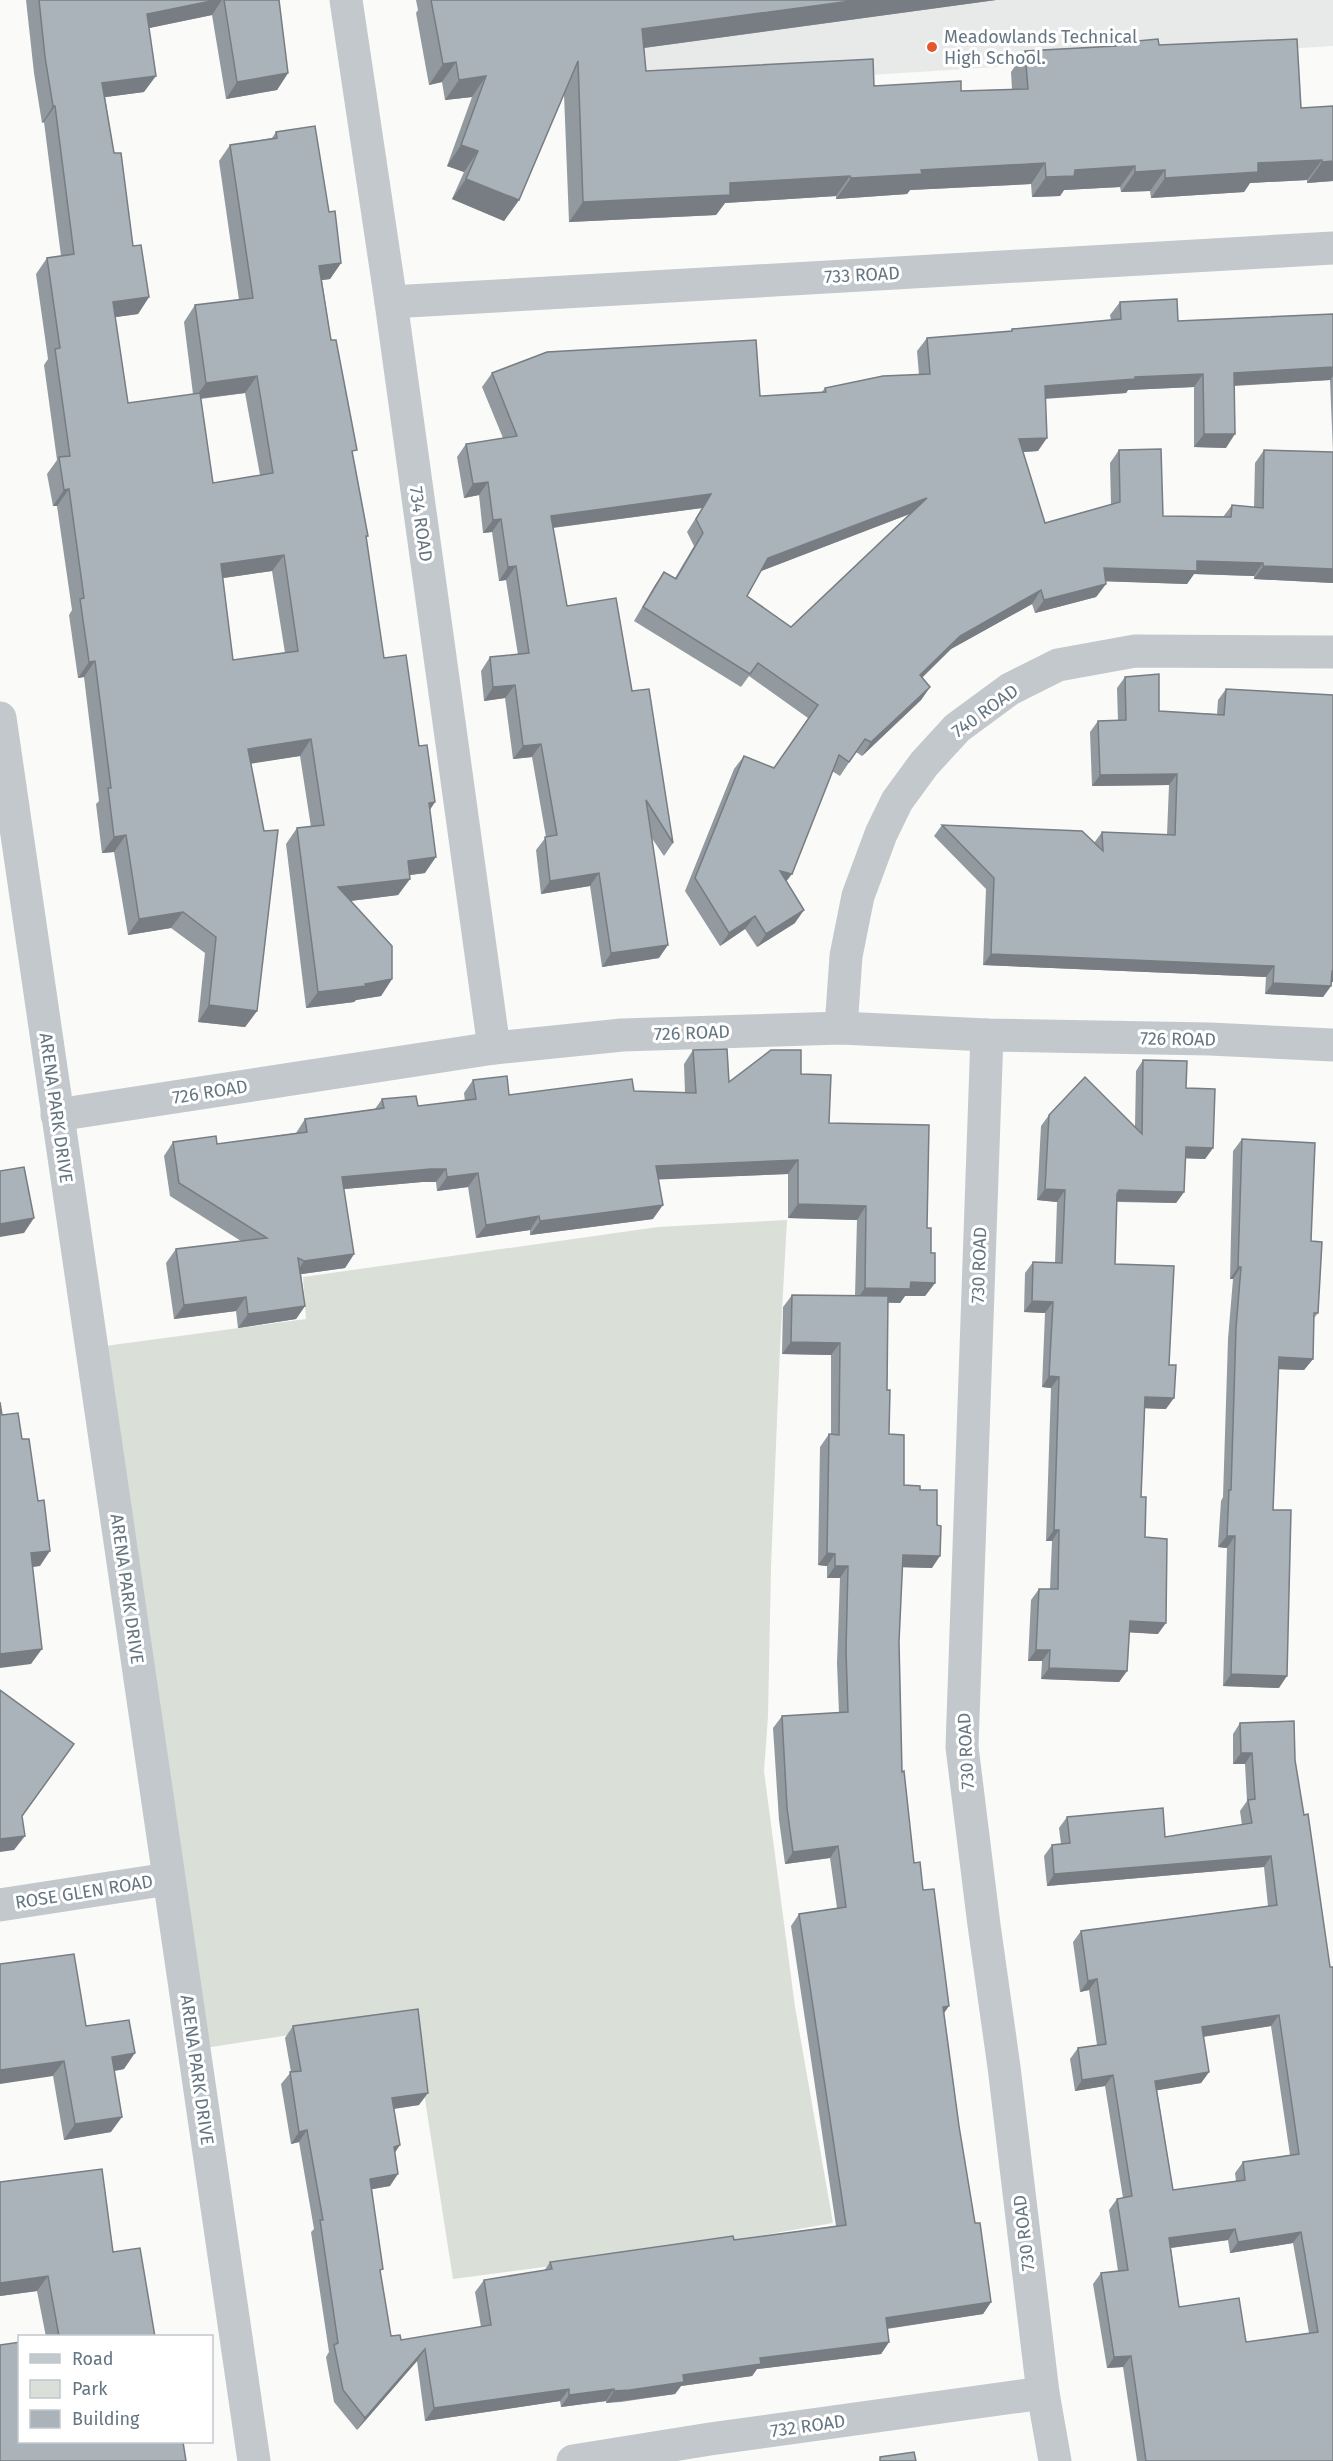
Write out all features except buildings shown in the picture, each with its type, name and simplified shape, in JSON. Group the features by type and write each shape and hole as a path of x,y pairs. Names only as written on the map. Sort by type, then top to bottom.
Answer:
{"street":[{"name":"734 ROAD","path":"346,0 391,302 494,1048"},
{"name":"733 ROAD","path":"391,302 1333,248"},
{"name":"740 ROAD","path":"841,1028 846,956 858,896 881,834 897,801 924,764 957,728 1010,689 1058,665 1135,651 1333,652"},
{"name":"ARENA PARK DRIVE","path":"0,718 31,915 57,1115 254,2461"},
{"name":"726 ROAD","path":"57,1115 494,1048 622,1035 841,1028 987,1035 1210,1039 1333,1045"},
{"name":"730 ROAD","path":"987,1035 962,1747 1004,2067 1043,2393 1055,2461"},
{"name":"ROSE GLEN ROAD","path":"0,1905 168,1879"},
{"name":"732 ROAD","path":"573,2461 666,2454 1043,2393"}],"shaded area":[{"name":"Meadowlands Technical High School.","path":"547,0 1333,0 1333,46 564,94"}],"green space":[{"path":"787,1220 764,1771 795,2007 833,2223 688,2248 453,2279 412,2016 192,2050 90,1348 306,1319 303,1277 658,1227"}],"place":[{"name":"Meadowlands Technical High School.","path":"932,47"}]}
